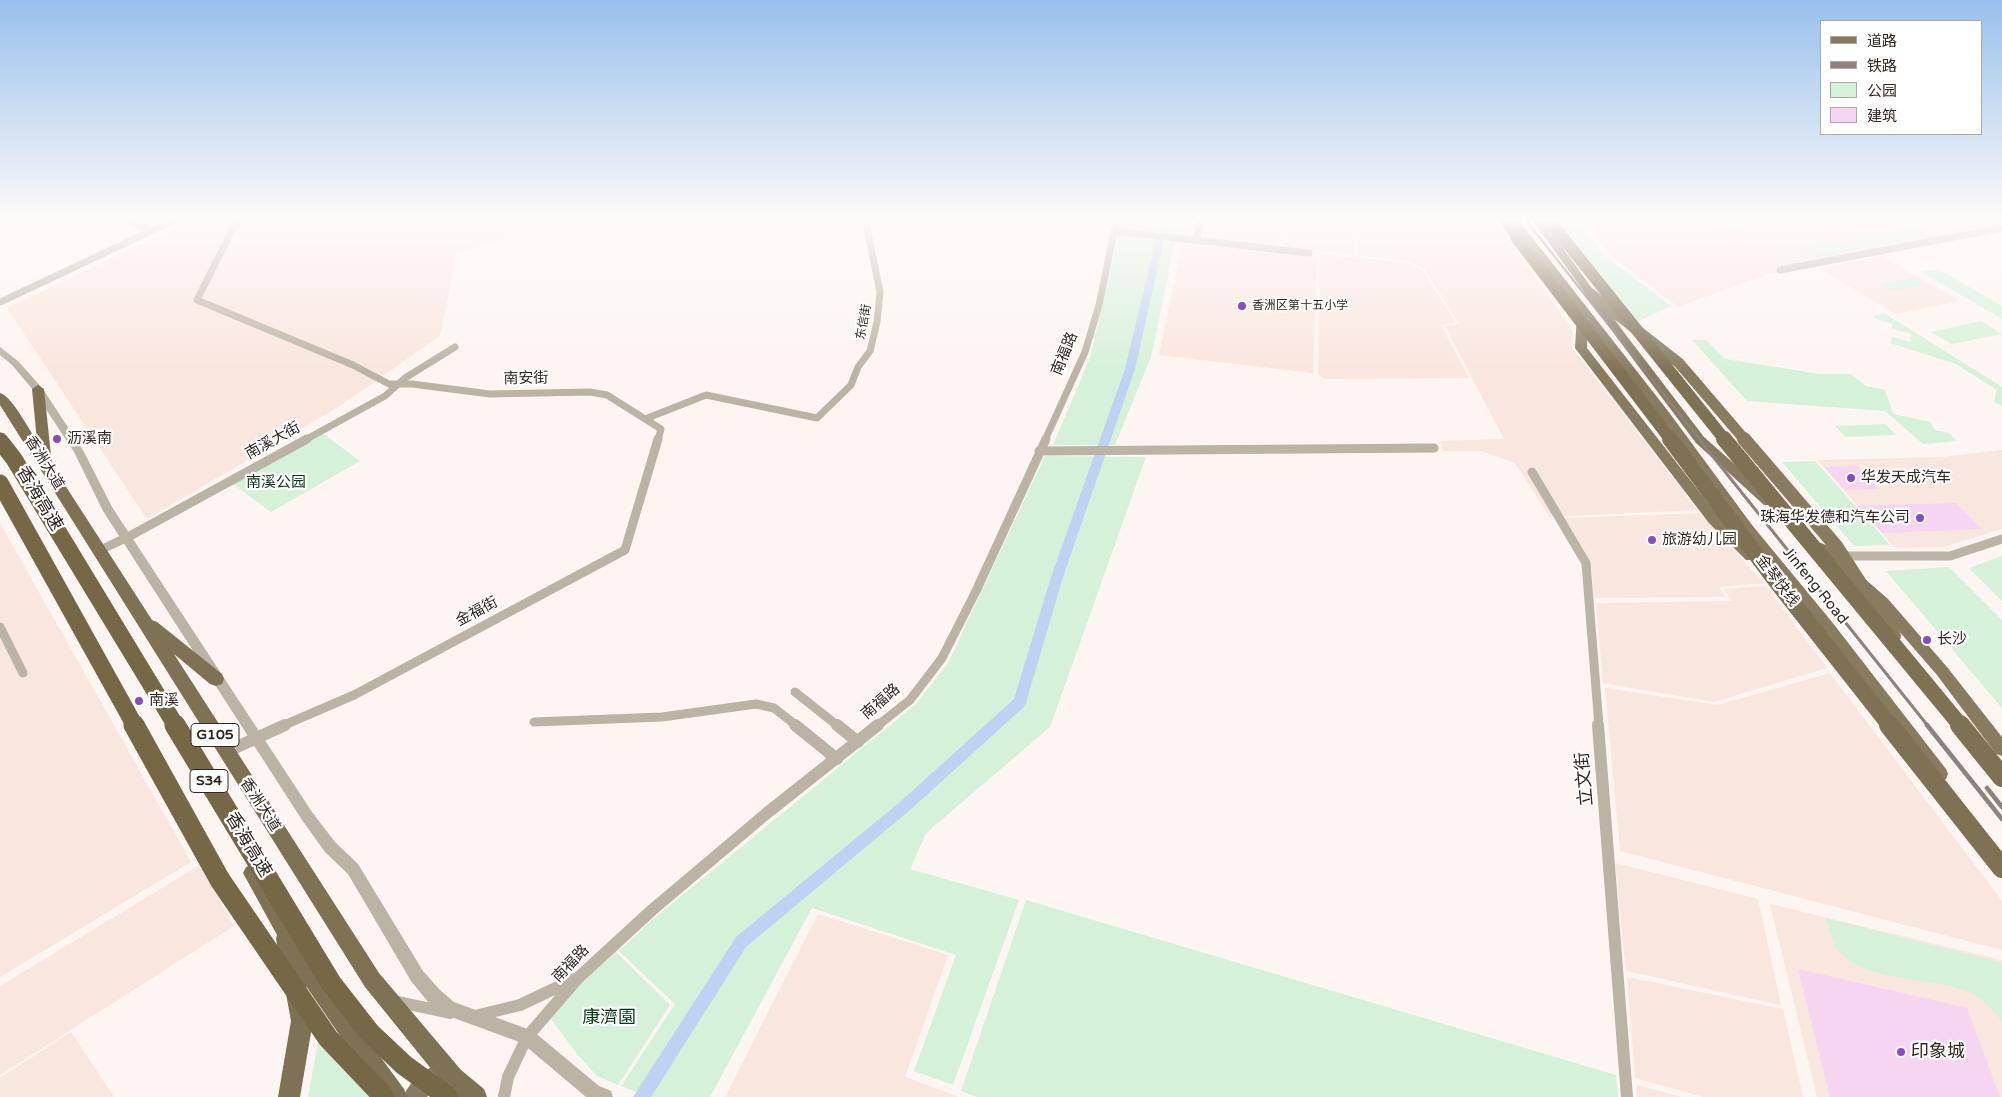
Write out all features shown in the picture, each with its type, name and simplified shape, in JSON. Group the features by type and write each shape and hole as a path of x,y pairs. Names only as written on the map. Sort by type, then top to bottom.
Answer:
{"highway":[{"name":"金琴快线","path":"1541,269 1776,580 2002,868"},
{"path":"1587,269 1661,365 1913,664 2002,777"},
{"path":"38,389 47,468"},
{"name":"香洲大道","path":"0,397 10,408 98,551 372,980 443,1066 451,1092 476,1097"},
{"name":"香洲大道","path":"0,442 320,991 396,1097"},
{"name":"香海高速","path":"0,442 14,458 331,983 370,1033 404,1065 451,1092"},
{"name":"香海高速","path":"0,483 220,880 320,1027 384,1097"},
{"path":"141,618 216,679"},
{"path":"283,925 302,1021 289,1097"}],"main road":[{"name":"Jinfeng Road","path":"1552,269 1664,414 1748,528 1827,626 2002,854"},
{"name":"Jinfeng Road","path":"1573,269 1700,440 1883,603 1942,671 2002,749"},
{"path":"1591,294 1679,362 1836,546 1913,664"},
{"path":"1582,308 1582,348 1714,520 1776,580"},
{"path":"413,1097 443,1066"}],"street":[{"path":"0,302 70,269"},
{"name":"南安街","path":"212,269 197,300 352,365 389,384 490,394 590,392 607,395 661,429"},
{"name":"东信街","path":"645,419 706,395 817,418 851,385 858,367 870,351 877,322 880,292 875,269"},
{"name":"南福路","path":"504,1097 508,1078 528,1037 578,978 652,910 767,813 910,700 942,658 976,591 1085,352 1099,305 1106,269"},
{"path":"1780,270 1784,269"},
{"name":"南溪大街","path":"98,551 128,538 385,396 405,378 455,348"},
{"path":"0,350 16,363 38,389 79,452 107,508 128,538 216,679 325,840 353,869 417,976 434,996 449,1008 528,1037 593,1092 605,1097"},
{"name":"金福街","path":"226,752 354,695 626,550 661,429"},
{"path":"1039,451 1434,448"},
{"name":"立文街","path":"1532,472 1586,564 1626,1097"},
{"path":"1830,556 1950,556 2002,539"},
{"path":"0,627 24,673"},
{"path":"795,692 858,742"},
{"path":"534,722 662,717 756,704 774,708 837,759"},
{"path":"388,1000 413,1007 470,1017 520,1005 578,978"}],"shaded area":[{"path":"88,269 454,269 440,336 340,406 147,519 7,308"},
{"name":"香洲区第十五小学","path":"1177,269 1317,269 1313,373 1159,355"},
{"path":"1320,269 1420,269 1456,323 1441,325 1469,378 1325,379 1318,374"},
{"path":"1425,269 1530,269 1573,330 1572,348 1697,510 1550,517 1515,463 1482,451 1444,451 1440,441 1504,439 1445,326 1459,324"},
{"path":"1629,269 1791,269 1768,274 1678,307"},
{"path":"1821,269 1905,269 1960,301 1895,314"},
{"path":"2002,450 2002,529 1943,547 1895,548 1817,460 1942,457"},
{"name":"旅游幼儿园","path":"1703,513 1763,583 1719,587 1725,597 1594,598 1591,562 1565,518"},
{"path":"0,523 191,862 0,977"},
{"path":"1766,586 1827,668 1714,702 1603,683 1596,603 1732,601 1724,589"},
{"path":"1830,673 2002,901 2002,950 1620,851 1605,688 1718,705"},
{"path":"1615,863 1758,899 1781,1005 1626,971"},
{"path":"200,865 234,926 0,1075 0,986"},
{"path":"1770,904 2002,960 2002,1097 1817,1097"},
{"path":"818,914 948,955 905,1077 959,1097 725,1097"},
{"path":"1627,977 1783,1009 1803,1097 1704,1097 1635,1078"},
{"path":"71,1032 114,1097 0,1097 0,1078"},
{"path":"1637,1085 1682,1097 1637,1097"}],"green space":[{"path":"1111,269 1169,269 1151,357 1115,445 1053,445 1090,358"},
{"path":"1593,269 1623,269 1671,306 1635,323"},
{"path":"1938,269 2002,306 2002,319 1921,272"},
{"path":"1913,278 1926,285 1893,291 1880,284"},
{"path":"1884,313 2002,387 2002,406 1994,402 1997,390 1956,364 1890,343 1892,337 1910,342 1911,334 1892,329 1892,324 1874,318 1874,316"},
{"path":"1981,321 2002,334 1952,344 1931,332"},
{"path":"1692,340 1706,340 1725,359 1820,374 1851,374 1866,386 1885,390 1893,414 1931,422 1935,430 1949,433 1957,441 1923,444 1885,411 1747,401"},
{"path":"1885,424 1896,435 1846,437 1835,426"},
{"name":"南溪公园","path":"321,432 360,461 271,512 230,482"},
{"path":"1045,456 1146,457 1050,727 926,833 910,869 1019,900 953,1085 914,1071 956,955 812,908 710,1097 649,1097 621,1086 675,1004 619,951 652,920 916,704 948,663"},
{"path":"1815,461 1890,545 1854,546 1782,462"},
{"path":"2002,556 2002,601 1969,568"},
{"path":"1949,567 2002,620 2002,708 1886,571"},
{"path":"1026,900 1616,1075 1618,1097 977,1097 961,1091"},
{"path":"1826,918 2002,963 2002,1021 1985,1003 1964,990 1876,973 1860,967 1846,958 1836,947"},
{"name":"康濟園","path":"616,952 670,1005 618,1085 597,1076 577,1054 551,1019 583,980"},
{"path":"319,1036 370,1097 308,1097"}],"building":[{"name":"华发天成汽车","path":"1857,466 1879,489 1845,490 1825,467"},
{"name":"珠海华发德和汽车公司","path":"1956,503 1982,529 1882,533 1858,506"},
{"name":"印象城","path":"1798,969 1967,1008 2000,1097 1830,1097"}],"waterway":[{"path":"641,1097 741,942 905,806 1020,702 1057,577 1130,369 1152,269"}],"railway":[{"path":"1565,269 1700,440"},
{"path":"1699,439 1928,726"},
{"path":"1927,725 2002,819"},
{"path":"1987,788 2002,807"}],"place":[{"name":"香洲区第十五小学","path":"1242,306"},
{"name":"沥溪南","path":"57,439"},
{"name":"华发天成汽车","path":"1851,478"},
{"name":"珠海华发德和汽车公司","path":"1920,518"},
{"name":"旅游幼儿园","path":"1652,540"},
{"name":"长沙","path":"1927,640"},
{"name":"南溪","path":"139,701"},
{"name":"印象城","path":"1901,1052"}]}
